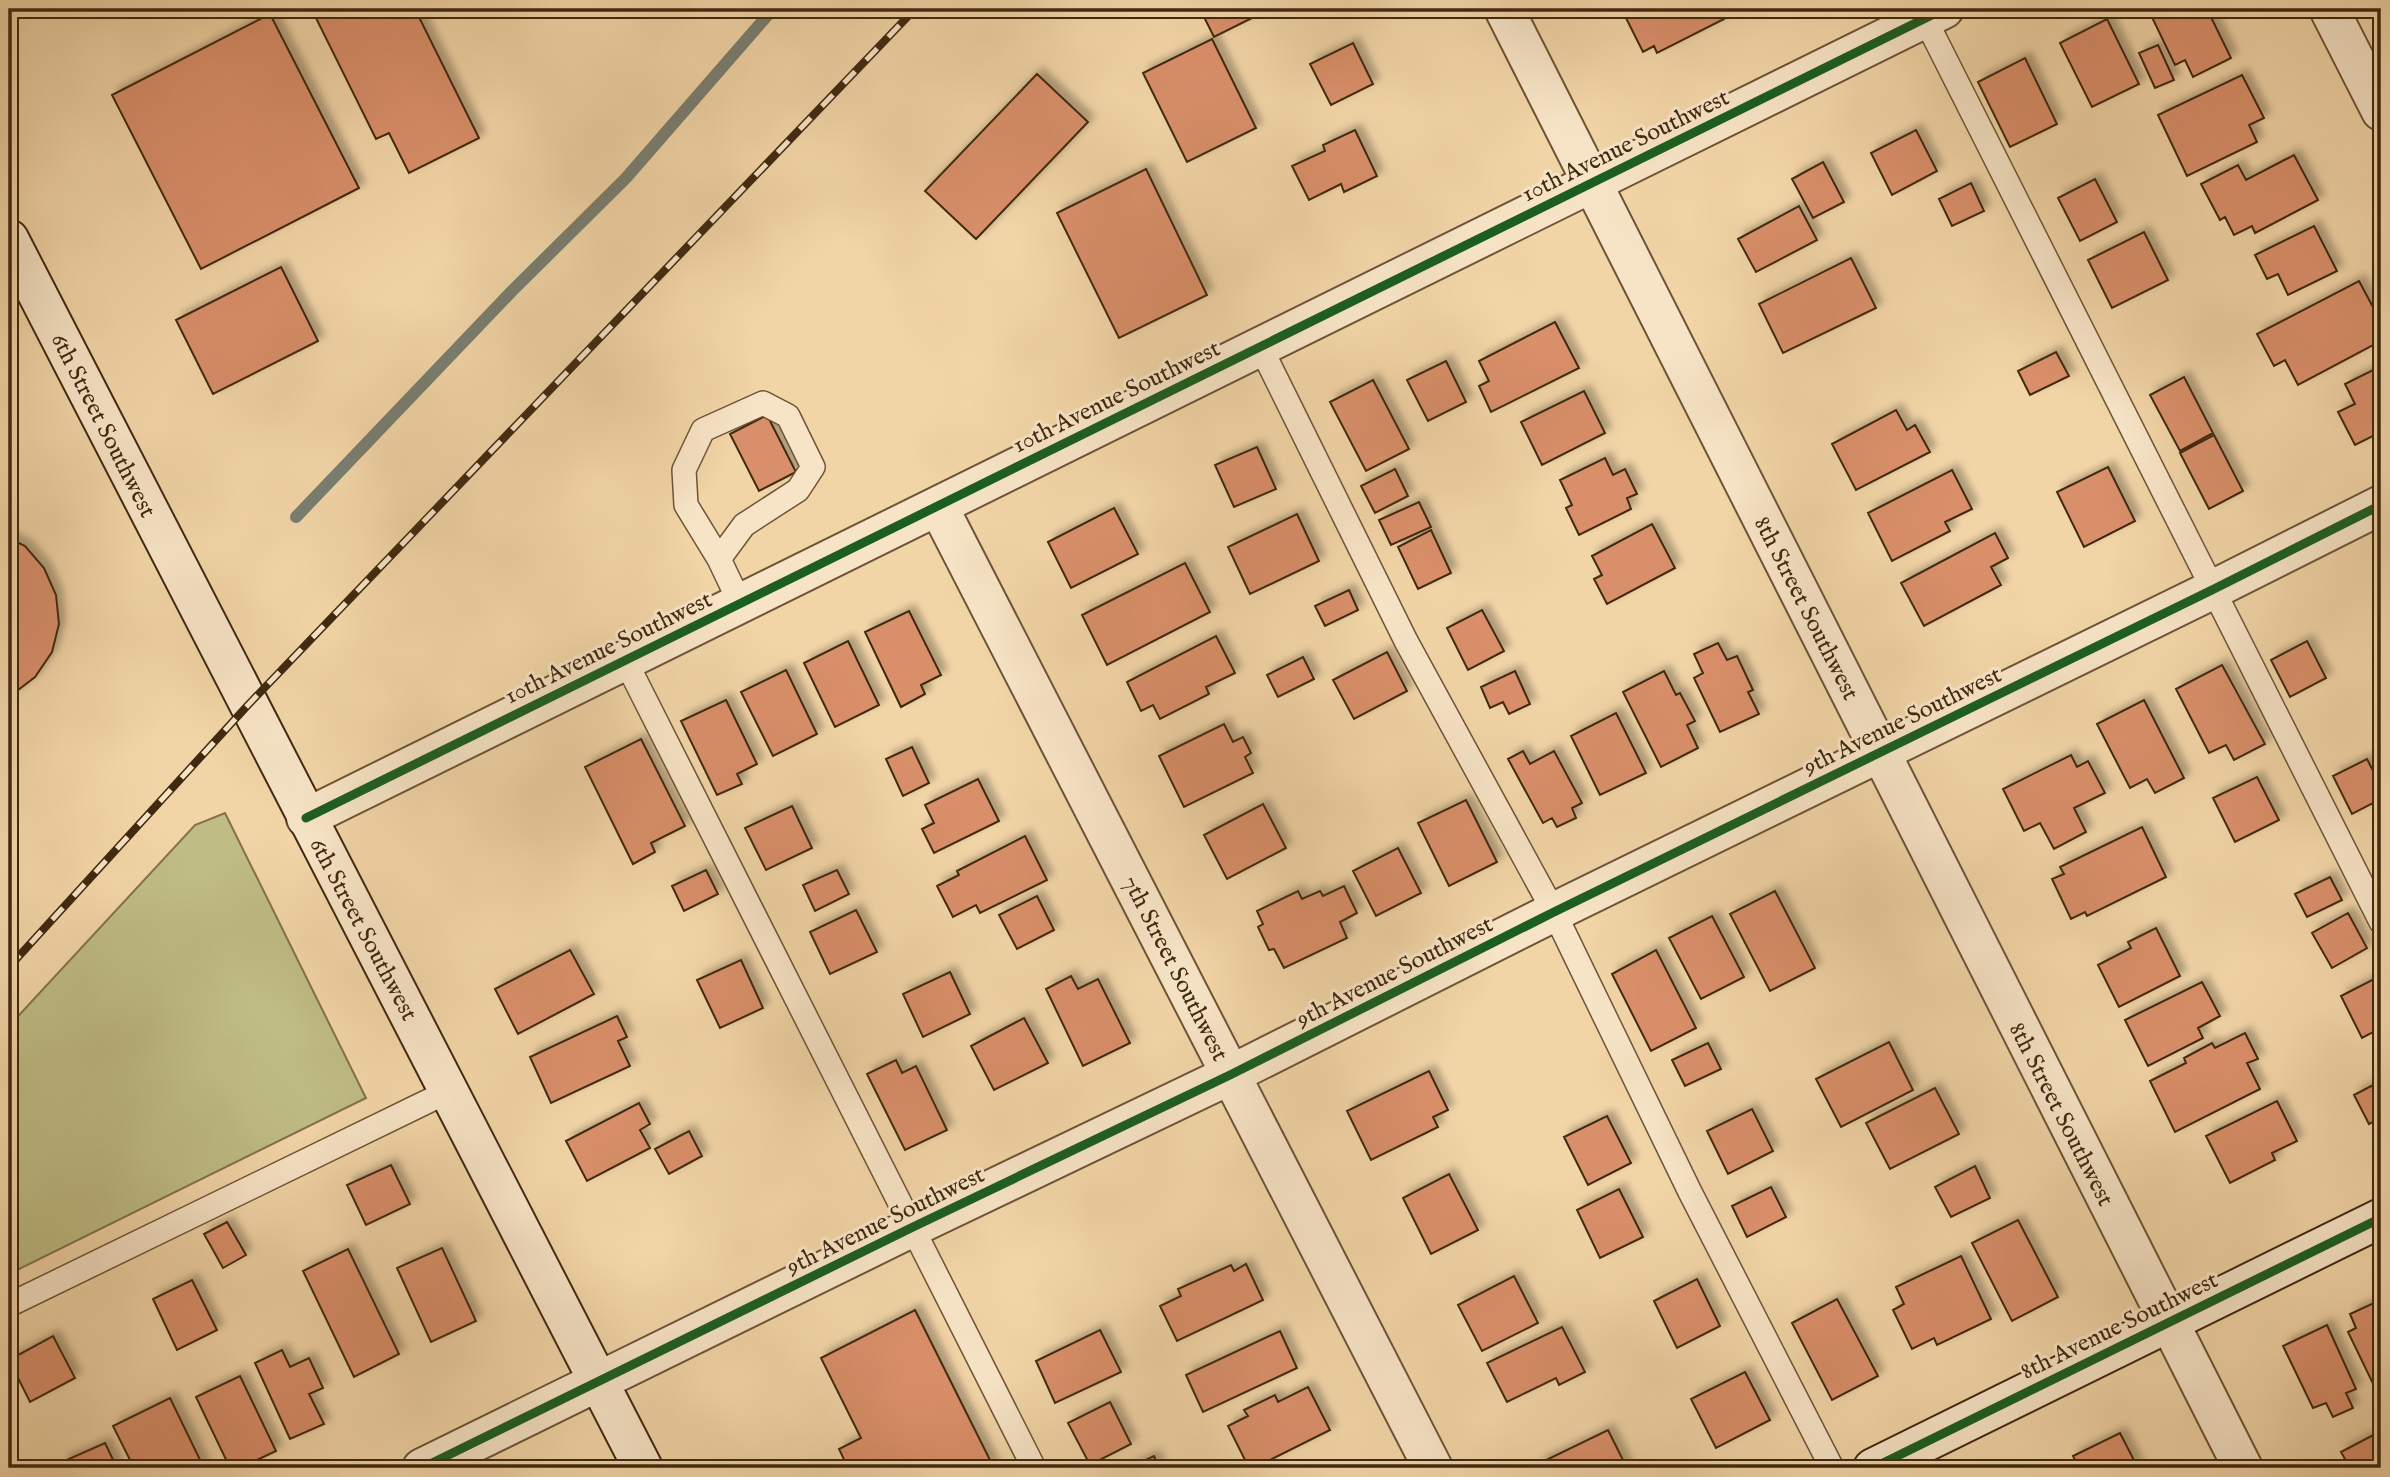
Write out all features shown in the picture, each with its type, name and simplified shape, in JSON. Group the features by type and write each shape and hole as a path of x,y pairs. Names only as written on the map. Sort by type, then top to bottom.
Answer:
{"street":[{"name":"8th Street Southwest","path":"1504,9 2243,1468"},
{"path":"2329,9 2381,111"},
{"name":"10th Avenue Southwest","path":"306,818 1591,183 1929,12"},
{"name":"6th Street Southwest","path":"9,239 643,1468"},
{"name":"9th Avenue Southwest","path":"422,1468 912,1227 1230,1075 1554,912 2381,505"},
{"name":"7th Street Southwest","path":"938,506 1433,1468"},
{"name":"8th Avenue Southwest","path":"1873,1468 2381,1218"}],"lane":[{"path":"1929,12 2381,922"},
{"path":"1260,346 1406,640 1554,912 1690,1192 1832,1468"},
{"path":"719,559 744,525 798,490 813,467 788,416 763,403 704,430 684,470 686,505 719,559 740,603"},
{"path":"625,660 1034,1468"},
{"path":"9,1305 449,1091"}],"shaded area":[{"path":"225,813 366,1098 9,1274 9,1026 195,825"}],"building":[{"path":"415,9 479,138 409,173 389,133 376,139 312,10"},
{"path":"1200,9 1270,9 1214,37"},
{"path":"1633,9 1719,9 1724,19 1657,53 1654,46 1643,52 1626,18 1635,14"},
{"path":"2148,9 2207,9 2231,58 2193,77 2185,60 2175,65"},
{"path":"270,14 359,188 201,269 112,95"},
{"path":"2107,19 2139,84 2092,107 2060,43"},
{"path":"1212,39 1256,128 1187,162 1143,73"},
{"path":"1353,43 1373,84 1331,105 1310,64"},
{"path":"2158,45 2174,80 2155,88 2139,53"},
{"path":"2025,58 2057,124 2010,147 1978,82"},
{"path":"1037,74 1088,122 976,239 925,191"},
{"path":"2242,75 2264,118 2249,125 2257,142 2187,176 2158,115"},
{"path":"1355,130 1377,176 1344,192 1341,184 1309,200 1292,166 1325,151 1323,145"},
{"path":"1916,130 1937,171 1892,195 1871,153"},
{"path":"2294,155 2318,200 2255,233 2252,226 2234,235 2225,217 2220,220 2201,184 2238,165 2246,180"},
{"path":"1823,162 1844,202 1813,218 1792,179"},
{"path":"1146,169 1207,295 1119,338 1057,213"},
{"path":"2095,179 2117,222 2080,241 2058,198"},
{"path":"1971,183 1984,211 1952,226 1939,199"},
{"path":"1799,206 1817,240 1756,272 1738,239"},
{"path":"2314,226 2337,271 2288,295 2278,274 2267,279 2255,255"},
{"path":"2144,232 2168,280 2112,308 2088,260"},
{"path":"1851,258 1876,308 1783,353 1759,304"},
{"path":"281,267 318,341 213,394 176,320"},
{"path":"2359,281 2381,322 2381,341 2298,385 2285,360 2274,366 2257,334"},
{"path":"1555,322 1579,368 1491,412 1479,386 1489,381 1479,361"},
{"path":"2056,352 2069,376 2030,395 2018,371"},
{"path":"1446,361 1466,402 1428,421 1407,380"},
{"path":"2381,366 2381,432 2355,445 2338,412 2355,404 2345,384"},
{"path":"2184,377 2213,433 2180,451 2150,395"},
{"path":"1373,380 1409,449 1366,471 1330,402"},
{"path":"1584,391 1605,433 1542,465 1521,422"},
{"path":"1896,410 1907,430 1915,425 1930,452 1856,490 1832,444"},
{"path":"767,415 796,472 759,491 730,434"},
{"path":"2214,435 2243,491 2209,509 2180,453"},
{"path":"1257,447 1276,489 1234,507 1215,465"},
{"path":"1605,458 1613,475 1625,469 1637,494 1627,498 1631,509 1579,535 1566,508 1572,505 1560,480"},
{"path":"2108,467 2135,521 2084,547 2057,492"},
{"path":"1395,469 1408,496 1375,513 1361,486"},
{"path":"1952,470 1972,509 1945,522 1950,531 1892,561 1868,513"},
{"path":"1419,502 1431,527 1391,545 1379,520"},
{"path":"1114,508 1138,554 1071,588 1048,542"},
{"path":"1297,514 1319,561 1250,594 1228,547"},
{"path":"1652,524 1675,568 1607,604 1594,579 1602,575 1592,556"},
{"path":"1431,530 1451,573 1418,589 1398,547"},
{"path":"1995,533 2008,558 1991,567 2001,585 1924,626 1901,583"},
{"path":"9,538 25,546 44,568 56,595 59,624 52,652 35,677 9,697"},
{"path":"1185,563 1210,612 1107,665 1082,615"},
{"path":"1349,590 1358,610 1325,626 1315,606"},
{"path":"1482,610 1504,651 1468,670 1447,628"},
{"path":"909,611 941,675 921,685 925,694 901,707 865,632"},
{"path":"1216,636 1235,673 1206,687 1209,694 1160,719 1153,705 1141,711 1127,682"},
{"path":"848,641 879,705 835,727 804,663"},
{"path":"2307,641 2326,678 2290,697 2271,660"},
{"path":"1718,643 1727,660 1737,656 1753,690 1748,692 1759,714 1720,732 1694,678 1703,673 1694,654"},
{"path":"1387,652 1407,691 1354,719 1333,680"},
{"path":"1303,657 1314,679 1278,697 1267,675"},
{"path":"2222,665 2265,744 2234,760 2226,745 2209,753 2176,689"},
{"path":"786,670 817,734 773,756 741,692"},
{"path":"1515,671 1530,704 1509,714 1503,702 1490,708 1481,687"},
{"path":"1664,671 1676,695 1680,693 1695,721 1687,725 1698,748 1661,767 1623,692"},
{"path":"726,700 757,764 737,774 742,784 717,795 681,721"},
{"path":"2144,700 2184,778 2155,793 2147,779 2130,788 2097,724"},
{"path":"1616,713 1646,773 1600,795 1571,736"},
{"path":"1224,724 1233,742 1243,737 1251,753 1245,757 1253,773 1184,807 1159,756"},
{"path":"641,739 685,826 651,843 655,852 633,864 585,767"},
{"path":"912,747 929,783 903,796 886,759"},
{"path":"1523,751 1530,764 1554,751 1582,803 1572,808 1576,818 1557,827 1552,818 1543,823 1508,759"},
{"path":"2071,755 2077,767 2088,761 2105,793 2074,808 2086,832 2054,849 2040,823 2024,831 2003,789"},
{"path":"2367,759 2381,786 2381,799 2352,814 2333,776"},
{"path":"2257,777 2279,820 2235,842 2213,798"},
{"path":"978,779 999,821 934,853 922,829 934,823 925,805"},
{"path":"1466,800 1497,862 1449,886 1418,823"},
{"path":"1263,804 1286,848 1227,879 1204,835"},
{"path":"792,806 812,848 766,870 745,828"},
{"path":"2142,827 2166,877 2087,916 2085,912 2071,919 2052,879 2064,874 2060,867"},
{"path":"1025,836 1047,880 980,913 976,905 953,917 937,886 959,875 957,871"},
{"path":"1398,848 1421,893 1376,916 1353,871"},
{"path":"706,870 718,894 684,911 672,886"},
{"path":"837,870 849,894 815,911 803,885"},
{"path":"2330,877 2342,900 2307,917 2295,894"},
{"path":"1344,886 1357,913 1340,922 1347,938 1284,968 1274,949 1269,950 1258,927 1263,924 1257,911 1298,891 1302,899 1320,891 1323,896"},
{"path":"1775,891 1815,968 1770,991 1730,914"},
{"path":"1037,896 1054,930 1017,949 999,915"},
{"path":"856,910 877,952 830,974 810,932"},
{"path":"2348,913 2367,948 2332,968 2312,933"},
{"path":"1712,916 1744,977 1701,999 1669,938"},
{"path":"2156,928 2180,976 2119,1007 2098,965 2131,948 2128,942"},
{"path":"570,950 594,994 518,1034 495,989"},
{"path":"1656,950 1696,1028 1651,1051 1612,974"},
{"path":"741,960 763,1008 720,1028 697,980"},
{"path":"950,972 970,1014 923,1037 903,994"},
{"path":"1071,976 1078,989 1098,979 1130,1043 1083,1066 1046,989"},
{"path":"2374,979 2381,992 2381,1028 2362,1038 2341,996"},
{"path":"2202,982 2220,1016 2198,1028 2203,1038 2148,1066 2125,1020"},
{"path":"617,1016 627,1037 618,1041 630,1066 551,1103 530,1057"},
{"path":"1024,1018 1048,1063 994,1090 971,1046"},
{"path":"2245,1033 2258,1059 2247,1063 2260,1089 2175,1132 2150,1081 2186,1063 2184,1058 2212,1043 2215,1048"},
{"path":"1889,1042 1913,1090 1841,1127 1816,1079"},
{"path":"1708,1043 1721,1069 1685,1086 1672,1060"},
{"path":"896,1060 902,1073 916,1066 947,1130 905,1150 867,1074"},
{"path":"1429,1071 1448,1110 1433,1117 1438,1127 1371,1160 1347,1111"},
{"path":"2381,1081 2381,1117 2369,1124 2354,1095"},
{"path":"1935,1088 1959,1134 1890,1169 1866,1123"},
{"path":"2277,1101 2297,1141 2272,1153 2275,1160 2230,1183 2206,1136"},
{"path":"639,1103 650,1124 640,1130 650,1148 587,1181 566,1141"},
{"path":"1752,1109 1773,1151 1728,1174 1707,1131"},
{"path":"1607,1116 1631,1163 1588,1185 1564,1137"},
{"path":"689,1131 702,1156 669,1174 655,1149"},
{"path":"391,1165 410,1204 366,1225 347,1185"},
{"path":"1975,1166 1990,1198 1951,1217 1935,1187"},
{"path":"1449,1174 1478,1230 1431,1254 1403,1198"},
{"path":"1771,1187 1786,1217 1747,1237 1732,1206"},
{"path":"1619,1189 1643,1237 1600,1258 1577,1210"},
{"path":"2018,1220 2058,1297 2012,1321 1972,1243"},
{"path":"227,1222 246,1255 223,1268 204,1234"},
{"path":"442,1248 476,1321 431,1342 397,1268"},
{"path":"348,1249 399,1354 354,1377 303,1271"},
{"path":"1961,1256 1991,1319 1937,1345 1934,1338 1912,1349 1893,1310 1904,1304 1896,1287"},
{"path":"1246,1264 1263,1300 1177,1341 1160,1306 1181,1296 1178,1289 1231,1265 1234,1271"},
{"path":"1514,1276 1538,1323 1482,1351 1458,1305"},
{"path":"1697,1279 1720,1326 1677,1348 1654,1301"},
{"path":"192,1280 217,1330 177,1350 153,1299"},
{"path":"1837,1299 1878,1376 1832,1400 1792,1323"},
{"path":"2376,1302 2381,1314 2381,1390 2377,1392 2348,1332 2356,1328 2350,1314"},
{"path":"915,1310 994,1468 848,1468 839,1449 861,1438 821,1358"},
{"path":"2327,1325 2356,1389 2346,1393 2353,1408 2333,1417 2326,1403 2313,1408 2283,1346"},
{"path":"1562,1327 1585,1372 1559,1385 1556,1378 1507,1402 1487,1363"},
{"path":"1100,1330 1121,1372 1055,1403 1036,1361"},
{"path":"1280,1331 1297,1368 1203,1412 1186,1375"},
{"path":"53,1336 75,1378 30,1402 9,1360"},
{"path":"282,1350 290,1367 309,1358 323,1388 309,1394 324,1424 290,1439 255,1363"},
{"path":"1745,1372 1770,1420 1716,1448 1691,1399"},
{"path":"240,1376 276,1451 240,1468 230,1468 196,1397"},
{"path":"1308,1387 1330,1430 1254,1468 1249,1468 1228,1426 1248,1416 1244,1410 1275,1395 1278,1402"},
{"path":"170,1398 204,1468 134,1468 113,1426"},
{"path":"1110,1402 1131,1444 1090,1465 1068,1423"},
{"path":"1608,1430 1627,1468 1540,1468 1538,1464"},
{"path":"2381,1431 2381,1468 2350,1468 2341,1452"},
{"path":"2120,1433 2138,1468 2079,1468 2073,1456"},
{"path":"105,1443 117,1468 65,1468 62,1462"},
{"path":"1154,1456 1159,1468 1128,1468"}],"waterway":[{"path":"296,517 513,290 626,178 773,9"}],"railway":[{"path":"9,967 248,705 915,9"}],"cycle path":[{"path":"306,818 1944,9"},
{"path":"422,1468 1230,1075 1554,912 2381,505"},
{"path":"1873,1468 2381,1218"}]}
